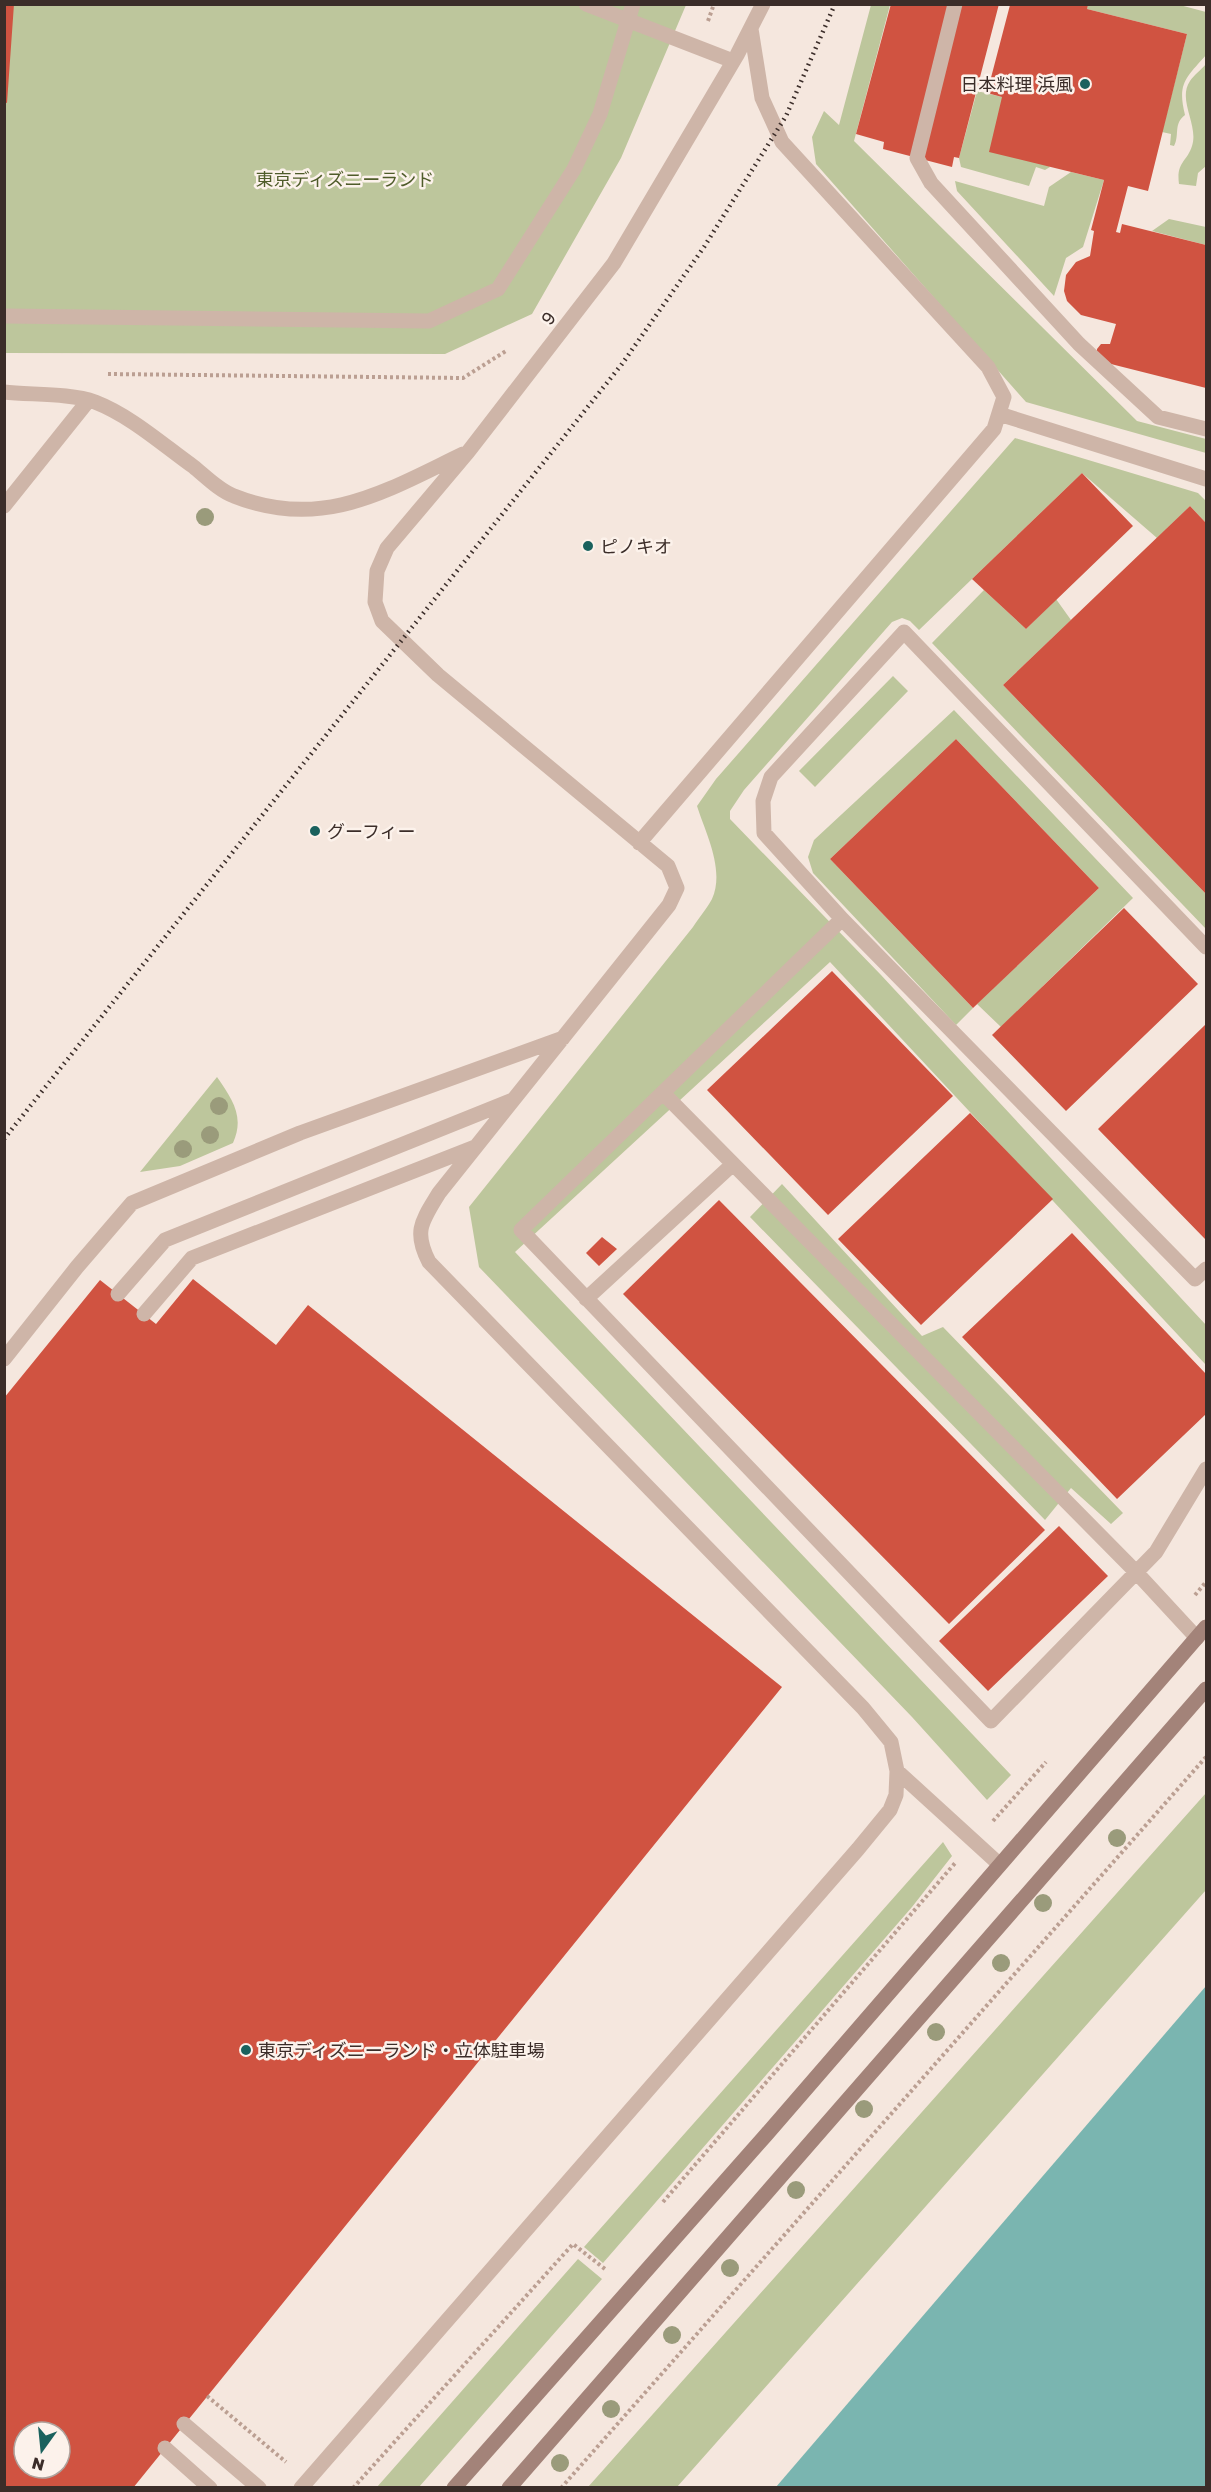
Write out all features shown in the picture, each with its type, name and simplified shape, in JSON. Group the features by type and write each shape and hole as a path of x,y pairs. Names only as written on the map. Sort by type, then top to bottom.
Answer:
{"street":[{"path":"454,2487 766,2135 1202,1633"},
{"path":"509,2487 1206,1689"}],"lane":[{"path":"586,4 733,62"},
{"path":"4,316 429,321 498,289 574,169 600,114 633,4"},
{"name":"9","path":"639,843 431,669 382,621 375,602 377,571 387,548 468,452 614,263 752,29 763,4"},
{"path":"955,4 917,158 931,183 1079,344 1158,417 1206,429"},
{"path":"304,2484 871,1833 890,1810 896,1795 897,1771 891,1742 863,1708 429,1262 419,1243 424,1218 439,1193 669,905 677,888 668,866 639,843 994,429 1004,397 988,367 782,142 762,98 752,29"},
{"path":"4,392 88,401 128,419 232,496 271,508 305,510 336,507 369,499 468,452"},
{"path":"4,506 88,401"},
{"path":"999,414 1206,479"},
{"path":"1206,947 904,632 771,777 764,801 764,832 842,919 1196,1279 1206,1269"},
{"path":"842,919 521,1230 991,1721 1156,1552 1206,1469"},
{"path":"4,1359 77,1267 132,1203 300,1133 564,1037"},
{"path":"663,1093 1178,1615 1202,1633"},
{"path":"118,1294 165,1240 516,1099"},
{"path":"144,1314 192,1258 478,1146"},
{"path":"586,1299 733,1164"},
{"path":"897,1771 973,1843 999,1864"},
{"path":"184,2424 259,2487"},
{"path":"165,2448 210,2487"}],"path":[{"path":"1178,1615 1206,1582"},
{"path":"658,2208 973,1843 1052,1755"},
{"path":"561,2487 1206,1756"},
{"path":"352,2487 573,2244 604,2270 612,2261"},
{"path":"207,2396 304,2484"}],"green space":[{"path":"1088,4 1176,4 1206,12 1206,55 1185,82 1182,95 1185,115 1179,122 1174,146 1170,145 1171,134 1162,132 1187,34 1087,9"},
{"name":"東京ディズニーランド","path":"5,5 686,5 621,158 532,314 445,354 5,353"},
{"path":"871,5 890,5 854,141 1137,421 1206,439 1206,453 1026,402 816,164 812,137 824,111 839,125"},
{"path":"1206,64 1206,166 1198,173 1196,186 1179,184 1179,171 1190,151 1193,138 1186,96 1187,88"},
{"path":"977,91 1002,97 1050,167 1045,170 1036,167 1029,186 961,167 959,158"},
{"path":"1071,172 1104,180 1083,247 1066,258 1054,296 957,191 955,181 1044,206 1049,187"},
{"path":"1169,219 1206,227 1206,245 1152,231"},
{"path":"1015,438 1198,493 1206,501 1206,523 1190,506 1157,538 1082,473 919,630 910,621 902,618 892,622 744,790 730,811 730,819 881,975 1206,1325 1206,1365 830,962 515,1252 1011,1775 987,1800 912,1717 479,1267 469,1207 693,927 712,899 715,888 715,864 697,806 716,779"},
{"path":"984,590 1026,629 1056,599 1071,620 1003,685 1206,894 1206,929 932,643"},
{"path":"893,676 908,691 815,787 799,771"},
{"path":"954,710 1133,898 1001,1027 977,1004 1099,888 956,739 830,859 973,1008 956,1025 813,873 808,857 814,840"},
{"path":"217,1077 232,1100 237,1116 238,1124 233,1143 180,1166 140,1172"},
{"path":"782,1184 922,1336 943,1327 1123,1513 1111,1524 1071,1488 1045,1520 750,1217"},
{"path":"1206,1793 1206,1890 677,2487 588,2487"},
{"path":"943,1842 952,1856 912,1907 603,2263 584,2247"},
{"path":"578,2259 602,2279 419,2487 377,2487"}],"water":[{"path":"1206,1986 1206,2487 776,2487"}],"building":[{"path":"4,4 14,4 7,103 4,102"},
{"path":"891,4 999,4 959,158 954,157 952,167 883,149 884,142 856,134"},
{"path":"1010,5 1088,5 1087,9 1187,34 1148,191 1128,186 1116,232 1120,233 1122,224 1206,245 1206,388 1103,362 1097,357 1097,349 1101,344 1110,344 1116,324 1081,315 1067,301 1064,291 1066,275 1076,262 1090,256 1094,231 1091,230 1104,180 989,152 1002,97 987,93"},
{"path":"1082,473 1133,526 1026,629 972,579"},
{"path":"1190,506 1206,523 1206,894 1003,685"},
{"path":"956,739 1099,888 973,1008 830,859"},
{"path":"1124,908 1198,984 1066,1111 992,1035"},
{"path":"832,971 953,1096 828,1215 707,1090"},
{"path":"1206,1024 1206,1238 1205,1239 1098,1129"},
{"path":"970,1113 1053,1199 921,1325 838,1239"},
{"path":"719,1200 1045,1530 949,1624 623,1294"},
{"path":"1072,1233 1206,1374 1206,1414 1117,1499 962,1337"},
{"path":"602,1237 617,1249 599,1266 586,1253"},
{"name":"東京ディズニーランド・立体駐車場","path":"193,1279 276,1345 308,1305 782,1687 133,2488 4,2488 4,1398 100,1280 156,1324"},
{"path":"1059,1526 1108,1576 988,1691 939,1641"}],"railway":[{"path":"4,1139 622,364 704,247 786,116 835,4"}],"place":[{"name":"日本料理 浜風","path":"1085,84"},
{"name":"ピノキオ","path":"588,546"},
{"name":"グーフィー","path":"315,831"},
{"name":"東京ディズニーランド・立体駐車場","path":"246,2050"}]}
